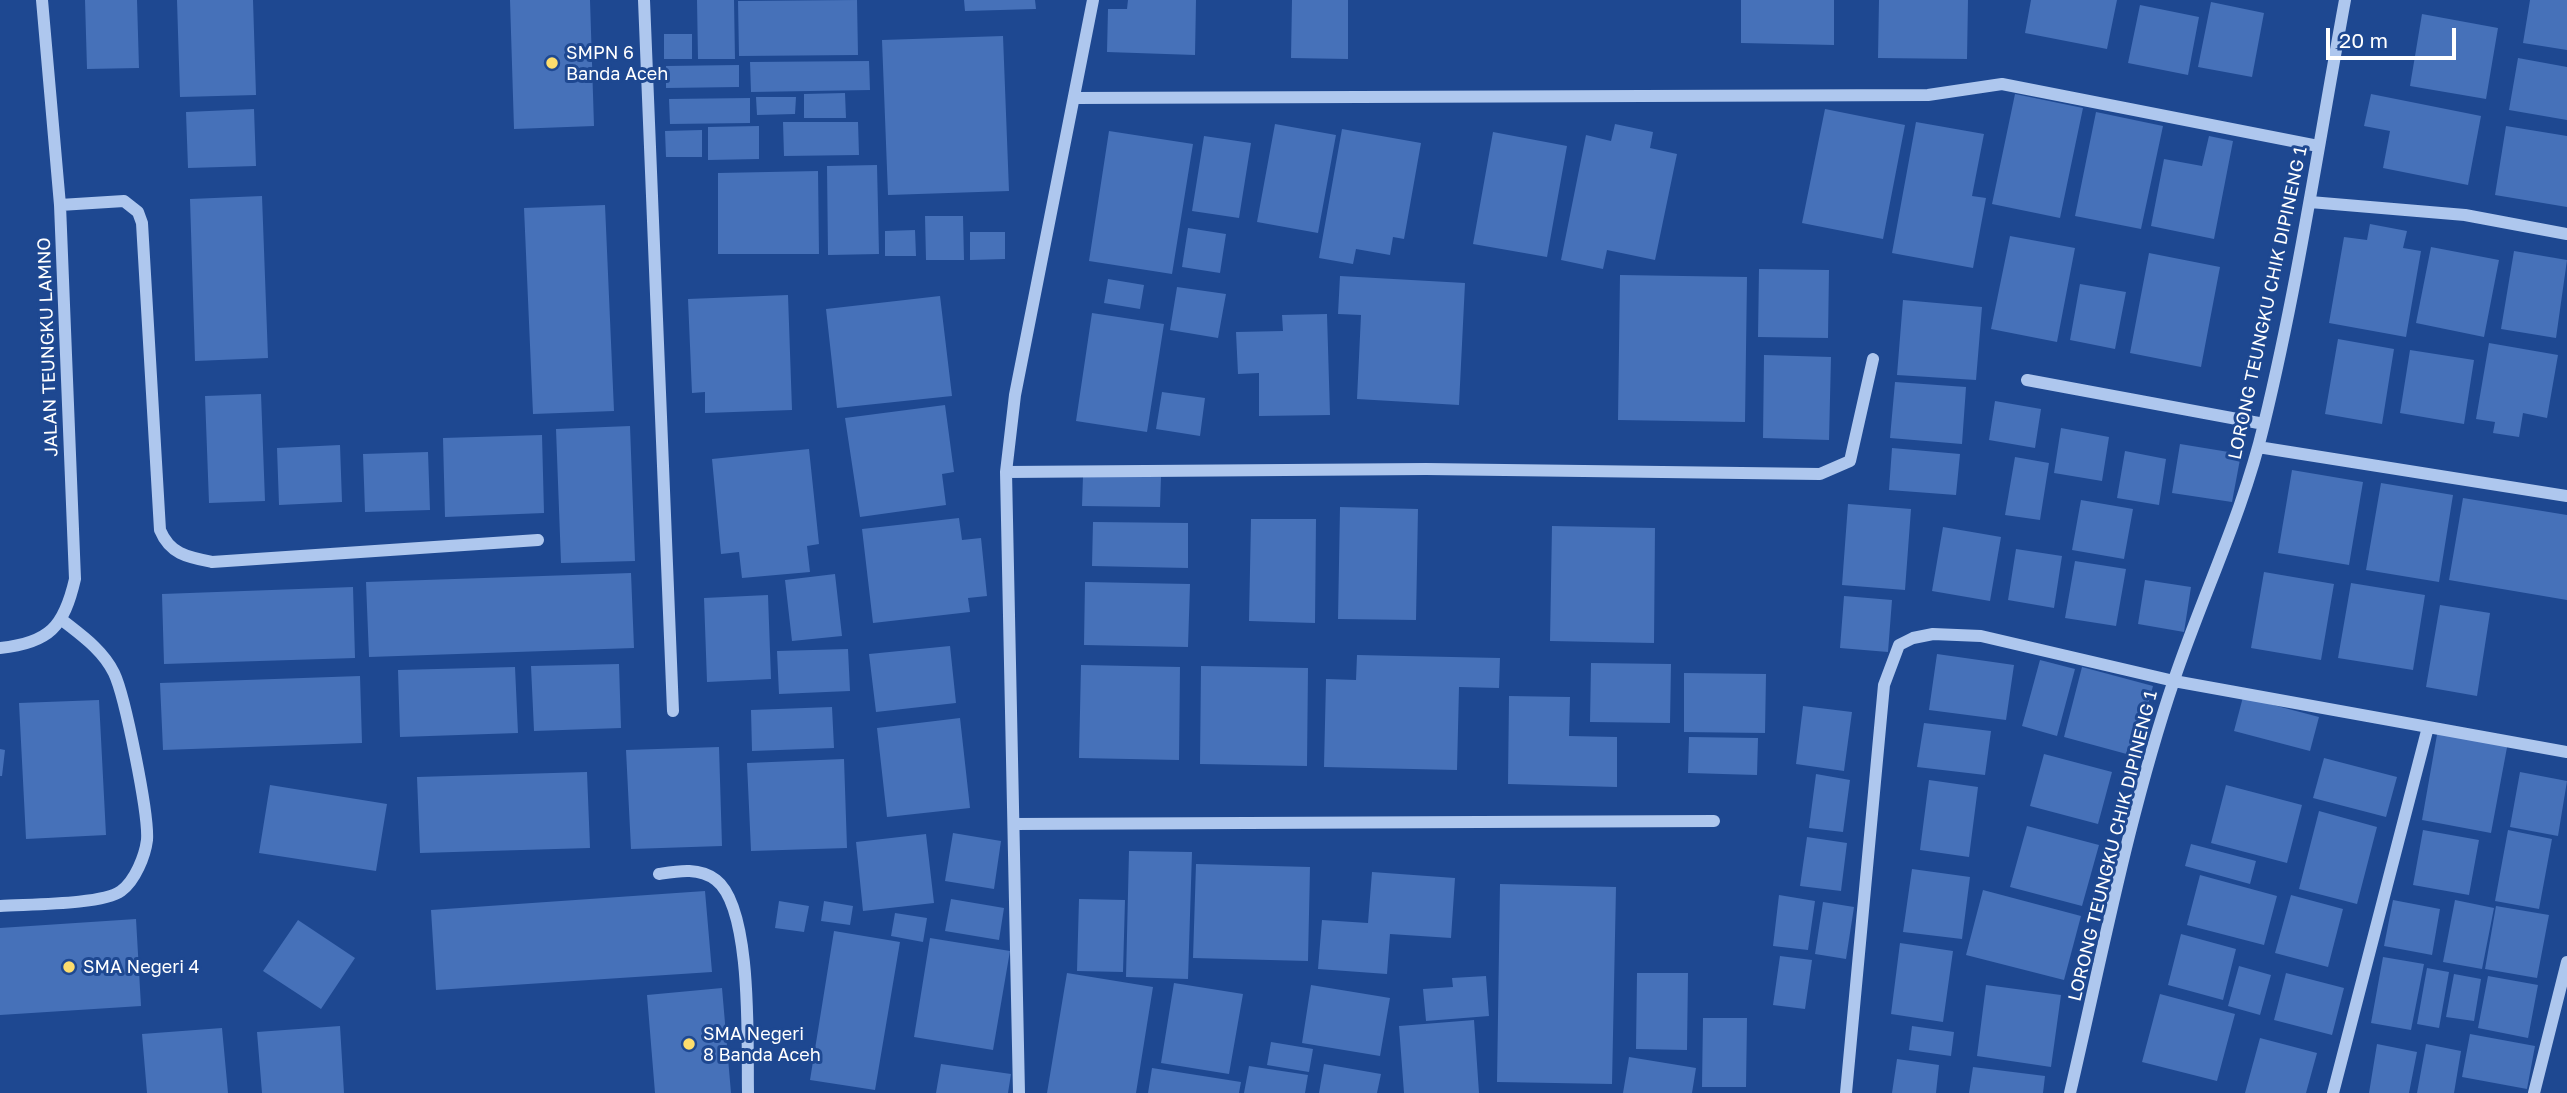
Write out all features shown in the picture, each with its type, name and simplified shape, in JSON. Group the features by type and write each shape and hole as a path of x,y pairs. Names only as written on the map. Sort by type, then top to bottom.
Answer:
{"street":[{"name":"JALAN TEUNGKU LAMNO","path":"42,0 60,205 75,579 62,620"},
{"path":"644,0 673,711"},
{"path":"1019,1093 1006,472 1015,395 1093,0"},
{"name":"LORONG TEUNGKU CHIK DIPINENG 1","path":"2070,1093 2132,829 2174,681 2244,499 2264,424 2310,202 2345,0"},
{"path":"1075,98 1928,95 2002,84 2318,146"},
{"path":"60,205 124,201 138,212 142,223 160,530 166,545 178,553 212,562 538,540"},
{"path":"2310,202 2465,215 2567,234"},
{"path":"1006,472 1426,469 1820,474 1850,461 1873,359"},
{"path":"2027,380 2264,424"},
{"path":"2258,447 2567,496"},
{"path":"0,648 21,646 49,634 62,620 92,644 114,673 132,741 147,838 142,858 131,881 121,892 100,899 0,906"},
{"path":"1846,1093 1885,685 1899,645 1913,638 1933,634 1981,636 2174,681 2567,752"},
{"path":"2333,1093 2428,727"},
{"path":"1014,824 1714,821"},
{"path":"659,874 688,870 704,874 716,880 730,899 743,951 748,1093"},
{"path":"2534,1093 2562,1003 2567,962"}],"building":[{"path":"85,0 137,0 139,68 87,69"},
{"path":"177,0 253,0 256,95 180,97"},
{"name":"SMPN 6 Banda Aceh","path":"510,0 590,0 594,126 514,129"},
{"path":"697,0 734,0 735,59 698,59"},
{"path":"857,0 858,55 739,56 738,1"},
{"path":"964,0 1035,0 1036,9 965,11"},
{"path":"1128,0 1196,0 1195,55 1107,52 1108,9 1127,9"},
{"path":"1292,0 1348,0 1348,59 1291,58"},
{"path":"1741,0 1834,0 1834,45 1741,43"},
{"path":"1879,0 1968,0 1967,59 1878,58"},
{"path":"2031,0 2117,0 2107,49 2025,33"},
{"path":"2530,0 2567,0 2567,50 2523,43"},
{"path":"2211,2 2264,13 2252,77 2198,67"},
{"path":"2140,5 2199,17 2188,75 2128,63"},
{"path":"2422,14 2498,28 2486,99 2410,86"},
{"path":"664,34 692,34 692,59 664,59"},
{"path":"1003,36 1009,191 888,195 882,40"},
{"path":"2518,58 2567,67 2567,120 2509,110"},
{"path":"869,61 870,90 751,92 750,62"},
{"path":"739,65 739,87 666,88 666,66"},
{"path":"845,93 846,118 804,118 804,94"},
{"path":"2015,94 2083,108 2060,218 1992,204"},
{"path":"2371,94 2481,116 2468,185 2383,168 2390,131 2364,126"},
{"path":"756,97 796,97 795,114 757,115"},
{"path":"750,98 750,123 670,124 669,99"},
{"path":"254,109 256,166 188,168 186,112"},
{"path":"1825,109 1905,125 1883,239 1802,223"},
{"path":"2096,112 2163,126 2141,229 2075,216"},
{"path":"783,122 858,122 859,155 784,156"},
{"path":"1916,122 1984,134 1972,196 1986,198 1973,268 1892,253"},
{"path":"1275,124 1336,135 1318,233 1257,222"},
{"path":"1615,124 1653,132 1650,148 1677,154 1655,260 1607,250 1603,269 1561,260 1586,135 1611,141"},
{"path":"759,126 759,159 708,160 708,127"},
{"path":"2506,126 2567,136 2567,207 2495,195"},
{"path":"1342,129 1421,143 1404,239 1393,237 1390,255 1356,249 1353,264 1319,258"},
{"path":"702,130 702,157 666,157 665,131"},
{"path":"1109,131 1193,144 1172,274 1089,261"},
{"path":"1493,132 1567,146 1547,257 1473,244"},
{"path":"1204,136 1251,143 1239,218 1192,211"},
{"path":"2209,136 2233,141 2214,239 2151,226 2164,159 2202,166"},
{"path":"877,165 879,254 828,255 827,166"},
{"path":"818,171 819,254 718,254 718,173"},
{"path":"262,196 268,358 195,361 190,199"},
{"path":"605,205 614,411 533,414 524,208"},
{"path":"925,216 963,216 964,260 926,260"},
{"path":"2370,224 2407,231 2403,248 2421,251 2406,337 2329,323 2344,237 2367,240"},
{"path":"1188,228 1226,234 1220,273 1182,267"},
{"path":"915,230 916,256 885,256 885,231"},
{"path":"970,232 1005,232 1005,259 970,260"},
{"path":"2010,236 2075,248 2057,342 1991,329"},
{"path":"2431,247 2499,260 2484,337 2416,323"},
{"path":"2514,251 2567,260 2556,338 2501,329"},
{"path":"2149,253 2220,267 2201,367 2130,353"},
{"path":"1759,269 1829,270 1828,338 1758,337"},
{"path":"1620,275 1747,277 1745,422 1618,420"},
{"path":"1340,276 1465,283 1459,405 1357,399 1361,315 1338,314"},
{"path":"1108,279 1144,285 1140,309 1104,303"},
{"path":"2080,284 2126,292 2115,349 2070,340"},
{"path":"1177,287 1226,294 1218,338 1170,330"},
{"path":"788,295 792,410 705,413 705,392 692,393 688,299"},
{"path":"940,296 952,396 837,408 826,309"},
{"path":"1903,300 1982,307 1976,380 1897,375"},
{"path":"1092,313 1164,324 1147,432 1076,421"},
{"path":"1327,314 1330,415 1259,416 1259,373 1238,374 1236,332 1283,331 1282,315"},
{"path":"2338,339 2394,349 2382,424 2325,414"},
{"path":"2489,343 2558,355 2547,418 2523,413 2519,437 2493,433 2495,422 2476,419"},
{"path":"2410,350 2474,360 2464,424 2400,413"},
{"path":"1764,355 1831,357 1829,440 1763,438"},
{"path":"1895,382 1966,387 1962,444 1890,438"},
{"path":"1162,392 1205,398 1200,436 1156,429"},
{"path":"261,394 265,501 209,503 205,396"},
{"path":"1995,401 2041,409 2035,448 1989,440"},
{"path":"945,405 954,472 942,474 946,505 860,517 845,418"},
{"path":"630,426 635,561 561,563 556,429"},
{"path":"2061,428 2109,437 2102,481 2054,473"},
{"path":"542,435 544,513 445,517 443,438"},
{"path":"2180,444 2241,454 2232,502 2172,493"},
{"path":"340,445 342,502 279,505 277,448"},
{"path":"1892,448 1960,454 1956,495 1889,490"},
{"path":"809,449 819,544 807,546 810,572 742,578 739,552 721,554 712,459"},
{"path":"2125,451 2166,459 2159,505 2117,498"},
{"path":"428,452 430,510 365,512 363,454"},
{"path":"2015,457 2049,463 2040,520 2005,515"},
{"path":"2292,470 2363,482 2349,565 2278,553"},
{"path":"1083,476 1161,477 1160,507 1082,506"},
{"path":"2381,483 2453,495 2439,582 2366,570"},
{"path":"2463,498 2567,515 2567,600 2449,580"},
{"path":"2081,500 2133,509 2124,559 2072,550"},
{"path":"1848,504 1911,509 1905,590 1842,585"},
{"path":"1340,507 1418,509 1416,620 1338,619"},
{"path":"959,518 962,540 981,538 987,596 968,598 970,612 873,623 862,529"},
{"path":"1251,519 1316,519 1315,623 1249,621"},
{"path":"1093,522 1188,523 1188,568 1092,566"},
{"path":"1552,526 1655,528 1654,643 1550,641"},
{"path":"1943,527 2001,537 1990,601 1932,591"},
{"path":"2016,549 2062,556 2054,608 2008,600"},
{"path":"2075,561 2126,569 2116,626 2065,618"},
{"path":"2264,572 2334,584 2321,660 2251,648"},
{"path":"631,573 634,648 369,657 366,582"},
{"path":"835,574 842,636 792,641 785,580"},
{"path":"2145,580 2191,587 2184,632 2138,624"},
{"path":"1085,582 1190,584 1188,647 1084,645"},
{"path":"2351,583 2425,595 2413,670 2338,658"},
{"path":"353,587 355,658 164,664 162,594"},
{"path":"768,595 771,679 707,682 704,598"},
{"path":"1844,596 1892,600 1888,652 1840,648"},
{"path":"2440,605 2490,613 2477,696 2426,687"},
{"path":"950,646 956,703 876,712 869,654"},
{"path":"848,649 850,691 779,694 777,651"},
{"path":"1937,654 2014,665 2006,720 1929,710"},
{"path":"1357,655 1500,658 1499,688 1459,687 1457,770 1324,767 1326,679 1356,680"},
{"path":"2040,660 2075,669 2057,736 2022,726"},
{"path":"1591,663 1671,664 1670,723 1590,722"},
{"path":"619,664 621,728 534,731 531,666"},
{"path":"1081,665 1180,667 1179,760 1079,758"},
{"path":"1201,666 1308,668 1307,766 1200,764"},
{"path":"515,667 518,733 400,737 398,670"},
{"path":"2082,667 2153,686 2134,756 2064,737"},
{"path":"1684,673 1766,674 1765,733 1684,732"},
{"path":"360,676 362,743 163,750 160,683"},
{"path":"1509,696 1570,697 1569,736 1617,737 1617,787 1508,784"},
{"path":"2243,697 2319,717 2310,751 2234,731"},
{"path":"99,700 106,835 26,839 19,703"},
{"path":"1803,706 1852,712 1844,771 1796,764"},
{"path":"832,707 834,748 752,751 751,710"},
{"path":"960,718 970,808 887,817 877,728"},
{"path":"1924,723 1991,731 1985,775 1917,767"},
{"path":"2438,729 2508,742 2491,833 2422,820"},
{"path":"1689,737 1758,738 1757,775 1688,773"},
{"path":"719,747 722,846 631,849 626,750"},
{"path":"0,749 5,750 2,776 0,776"},
{"path":"2044,754 2112,772 2098,824 2030,806"},
{"path":"2324,758 2397,777 2386,817 2313,798"},
{"path":"844,759 847,848 751,851 747,763"},
{"path":"587,772 590,848 420,853 417,777"},
{"path":"2520,772 2567,781 2558,836 2510,827"},
{"path":"1816,774 1850,780 1843,832 1809,828"},
{"path":"1929,780 1978,787 1969,857 1920,850"},
{"path":"270,785 387,804 376,871 259,853"},
{"path":"2226,785 2302,805 2287,863 2211,843"},
{"path":"2319,811 2377,827 2357,904 2299,889"},
{"path":"2027,826 2099,845 2082,906 2010,887"},
{"path":"2423,830 2479,840 2469,895 2413,885"},
{"path":"2508,830 2552,839 2539,909 2495,901"},
{"path":"953,833 1001,841 994,889 945,881"},
{"path":"926,834 934,903 863,911 856,842"},
{"path":"1807,837 1847,843 1841,891 1800,886"},
{"path":"2191,844 2256,861 2250,884 2185,866"},
{"path":"1129,851 1192,852 1188,979 1126,977"},
{"path":"1196,864 1310,867 1308,961 1193,958"},
{"path":"1912,869 1970,877 1962,939 1903,932"},
{"path":"1372,872 1455,878 1451,938 1390,934 1387,974 1318,969 1322,920 1368,923"},
{"path":"2200,875 2277,896 2264,945 2187,925"},
{"path":"1500,884 1616,887 1612,1084 1497,1082"},
{"path":"1983,890 2081,916 2064,980 1966,955"},
{"path":"705,891 712,972 436,990 431,910"},
{"path":"1779,895 1815,901 1808,950 1773,946"},
{"path":"2291,895 2343,909 2328,967 2275,953"},
{"path":"951,899 1004,908 999,940 945,931"},
{"path":"1079,899 1125,900 1123,972 1077,971"},
{"path":"2393,900 2440,909 2432,955 2384,946"},
{"path":"2455,900 2494,908 2482,969 2443,962"},
{"path":"779,901 809,906 804,932 775,928"},
{"path":"824,901 853,906 850,925 821,921"},
{"path":"1823,902 1854,907 1846,959 1815,954"},
{"path":"2496,906 2549,915 2537,978 2485,969"},
{"path":"895,913 927,918 923,942 891,936"},
{"name":"SMA Negeri 4","path":"136,919 141,1006 0,1015 0,928"},
{"path":"298,920 355,958 321,1009 263,971"},
{"path":"834,931 900,942 875,1090 810,1080"},
{"path":"2181,934 2236,949 2223,1000 2168,985"},
{"path":"930,938 1010,951 993,1050 914,1037"},
{"path":"1900,943 1953,951 1943,1022 1891,1014"},
{"path":"1780,956 1812,960 1805,1009 1773,1005"},
{"path":"2383,957 2424,964 2411,1030 2371,1023"},
{"path":"2239,966 2271,975 2260,1015 2228,1006"},
{"path":"2427,968 2449,972 2439,1028 2417,1024"},
{"path":"1067,973 1153,987 1136,1093 1047,1093"},
{"path":"1637,973 1688,973 1687,1050 1636,1049"},
{"path":"2286,973 2344,988 2332,1035 2274,1020"},
{"path":"2454,974 2481,979 2474,1021 2446,1017"},
{"path":"1486,976 1489,1016 1426,1021 1423,989 1453,987 1452,978"},
{"path":"2488,976 2538,985 2528,1038 2478,1028"},
{"path":"1174,983 1243,994 1229,1074 1161,1063"},
{"path":"1311,985 1390,998 1380,1056 1302,1043"},
{"path":"1986,985 2061,995 2051,1067 1977,1056"},
{"name":"SMA Negeri 8 Banda Aceh","path":"722,988 731,1093 655,1093 647,995"},
{"path":"2160,994 2235,1014 2217,1081 2142,1062"},
{"path":"1703,1018 1747,1018 1746,1087 1702,1087"},
{"path":"1474,1020 1479,1093 1404,1093 1399,1026"},
{"path":"340,1026 344,1093 262,1093 257,1032"},
{"path":"1912,1026 1954,1032 1951,1056 1909,1050"},
{"path":"222,1028 228,1093 147,1093 142,1034"},
{"path":"2470,1034 2535,1046 2527,1089 2462,1077"},
{"path":"2260,1038 2317,1053 2306,1093 2245,1093"},
{"path":"1271,1042 1313,1049 1309,1072 1267,1065"},
{"path":"2377,1044 2417,1052 2409,1093 2369,1093"},
{"path":"2426,1044 2461,1051 2454,1093 2417,1093"},
{"path":"1629,1057 1696,1068 1692,1093 1623,1093"},
{"path":"1897,1059 1939,1065 1936,1093 1892,1093"},
{"path":"941,1064 1011,1074 1008,1093 936,1093"},
{"path":"1324,1064 1381,1074 1377,1093 1319,1093"},
{"path":"1249,1066 1308,1075 1305,1093 1244,1093"},
{"path":"1973,1067 2045,1076 2043,1093 1969,1093"},
{"path":"1152,1068 1241,1082 1239,1093 1148,1093"}],"place":[{"name":"SMPN 6 Banda Aceh","path":"552,63"},
{"name":"SMA Negeri 4","path":"69,967"},
{"name":"SMA Negeri 8 Banda Aceh","path":"689,1044"}]}
